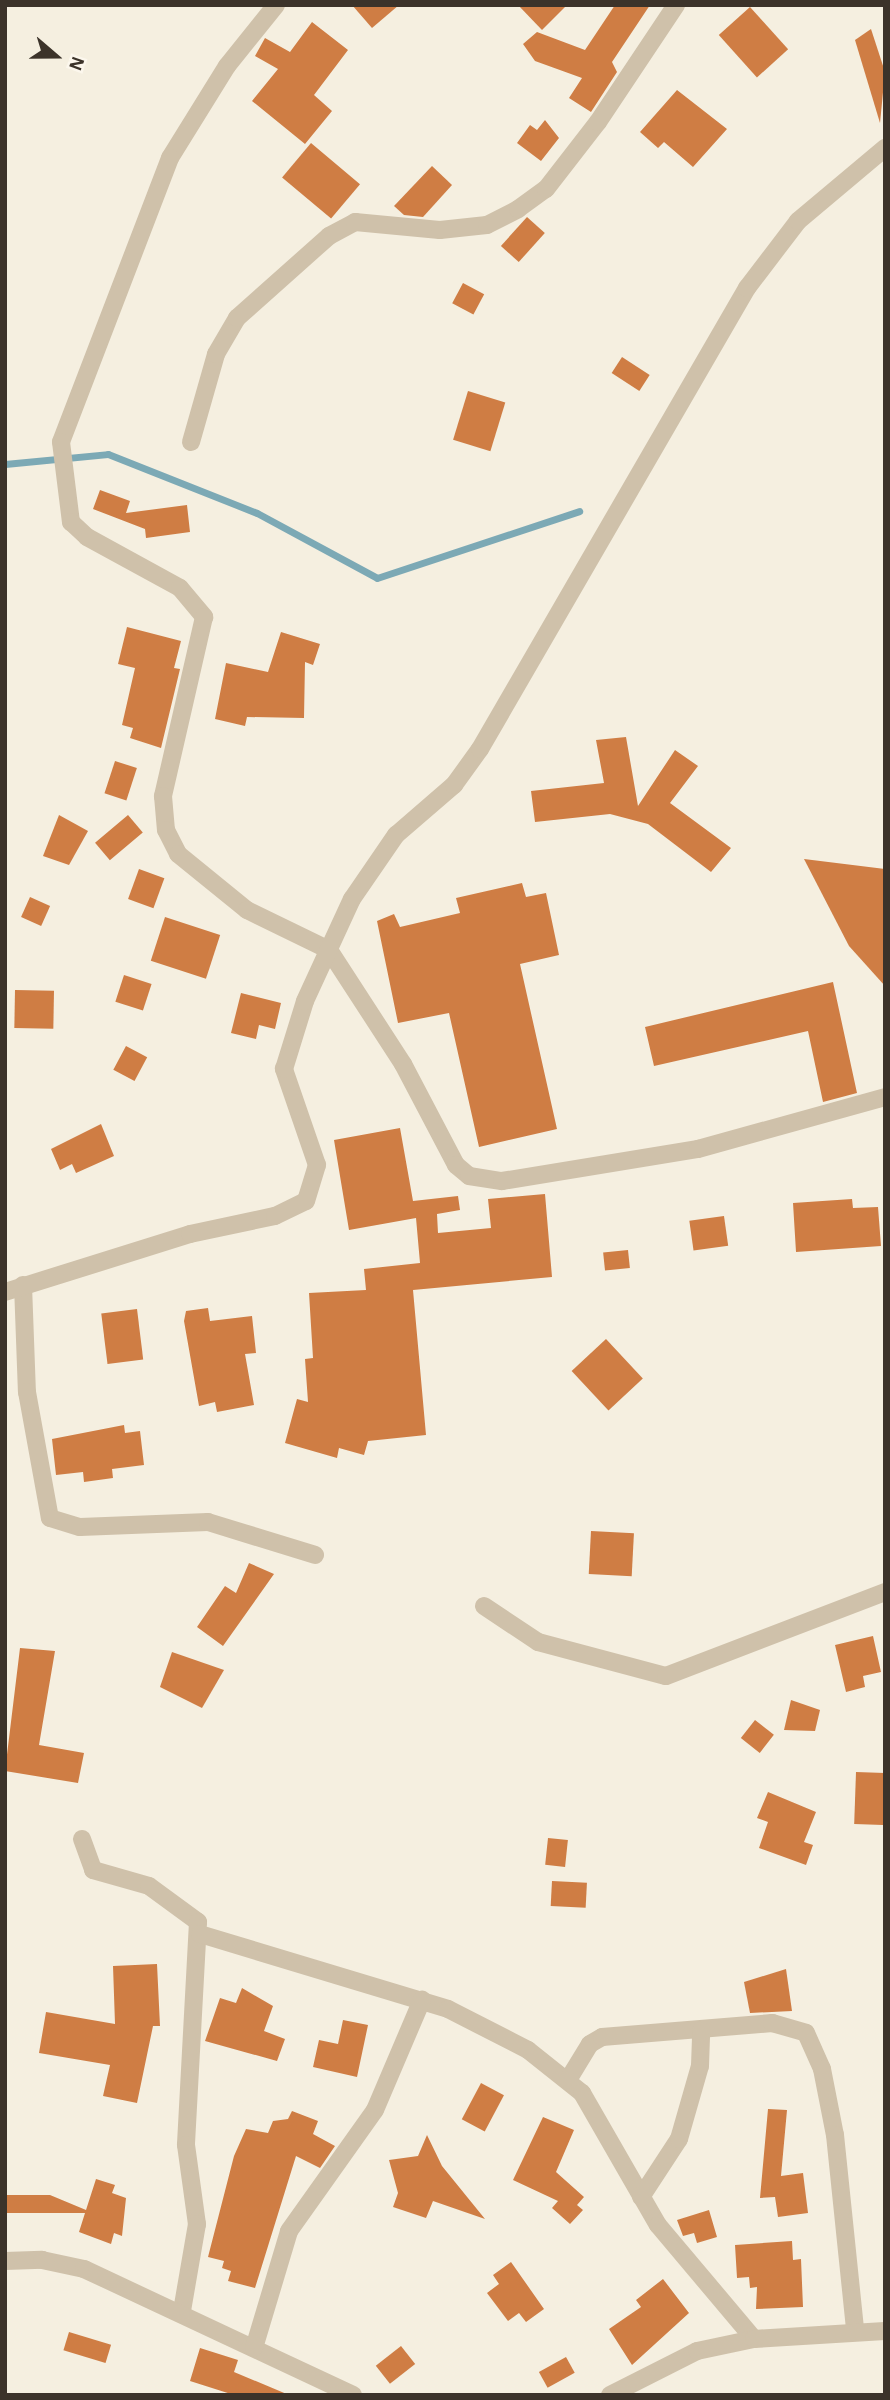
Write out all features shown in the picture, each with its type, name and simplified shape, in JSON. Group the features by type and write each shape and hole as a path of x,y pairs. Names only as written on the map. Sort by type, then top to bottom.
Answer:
{"street":[{"path":"276,5 228,66 170,158 67,412 60,458 71,522 87,537 180,588 204,617 163,796 166,830 178,854 247,911 329,950 403,1064 456,1166 469,1176 502,1181 698,1149 885,1097"},
{"path":"191,442 216,354 237,318 329,236 355,222 414,231 487,225 537,196 607,111 676,5"},
{"path":"5,1292 275,1216 306,1201 317,1165 284,1069 290,1037 329,950 376,859 454,785 480,749 747,288 799,221 885,148"},
{"path":"23,1285 29,1404 50,1518 80,1528 208,1522 315,1555"},
{"path":"484,1606 538,1642 666,1676 885,1592"},
{"path":"82,1839 87,1865 174,1900 198,1922 200,1934 187,2145 197,2224 182,2311"},
{"path":"200,1934 279,1963 422,2000 479,2023 568,2080 594,2110 641,2197 754,2339"},
{"path":"254,2348 289,2231 375,2110 422,2000"},
{"path":"568,2080 590,2044 602,2037 792,2026 816,2050 835,2135 855,2330"},
{"path":"641,2197 679,2139 700,2066 701,2030"},
{"path":"5,2261 84,2269 182,2311 353,2395"},
{"path":"610,2395 697,2351 754,2339 855,2330 885,2331"}],"building":[{"path":"352,5 399,5 372,28"},
{"path":"518,5 567,5 542,30"},
{"path":"615,5 650,5 612,62 617,72 591,112 569,98 582,78 535,61 523,44 537,32 585,50"},
{"path":"750,7 788,49 757,77 719,35"},
{"path":"312,22 348,50 314,95 332,111 305,144 252,101 278,69 255,56 265,38 290,52"},
{"path":"871,29 885,72 880,123 855,40"},
{"path":"677,90 727,129 693,167 664,142 658,148 640,132"},
{"path":"545,120 559,138 541,161 517,143 530,125 537,130"},
{"path":"311,143 360,184 331,219 282,177"},
{"path":"432,166 452,185 423,217 404,215 394,206"},
{"path":"527,217 545,233 519,262 501,246"},
{"path":"463,283 484,294 473,315 452,303"},
{"path":"622,357 650,375 639,391 612,373"},
{"path":"468,391 505,402 490,451 453,440"},
{"path":"100,490 130,501 126,513 187,505 190,532 146,538 145,529 93,509"},
{"path":"127,627 181,641 174,668 180,669 161,748 130,738 133,728 122,725 135,668 118,664"},
{"path":"281,632 320,644 313,665 305,662 304,718 247,717 245,726 215,719 226,663 268,672"},
{"path":"626,737 638,806 675,750 698,766 670,803 731,848 711,872 648,824 610,814 535,822 531,791 604,783 596,740"},
{"path":"115,761 137,768 126,800 104,793"},
{"path":"59,815 88,831 69,865 43,856"},
{"path":"128,815 143,833 110,860 95,843"},
{"path":"804,859 885,869 885,986 849,946"},
{"path":"139,869 164,878 153,908 128,899"},
{"path":"522,883 526,897 546,893 559,955 520,964 557,1129 479,1147 449,1013 398,1023 377,921 394,914 400,927 460,913 456,898"},
{"path":"30,897 50,906 41,926 21,917"},
{"path":"165,917 220,935 206,979 151,961"},
{"path":"124,975 152,984 143,1011 115,1002"},
{"path":"833,982 857,1093 823,1102 808,1031 654,1066 645,1027"},
{"path":"15,990 54,991 53,1029 14,1028"},
{"path":"241,993 281,1003 275,1029 259,1025 256,1039 231,1033"},
{"path":"126,1046 147,1057 135,1081 113,1070"},
{"path":"101,1124 114,1156 76,1173 72,1164 60,1170 51,1149"},
{"path":"400,1128 413,1201 458,1196 460,1210 437,1214 438,1233 491,1228 488,1199 545,1194 552,1277 413,1290 426,1435 368,1441 364,1455 339,1448 337,1458 285,1443 297,1399 308,1402 305,1359 313,1358 309,1293 366,1290 364,1269 420,1263 416,1218 349,1230 334,1140"},
{"path":"852,1199 853,1208 878,1207 881,1246 796,1252 793,1203"},
{"path":"724,1216 728,1246 694,1251 689,1221"},
{"path":"628,1250 630,1268 605,1271 603,1253"},
{"path":"208,1308 210,1321 252,1316 256,1353 245,1354 254,1405 217,1412 215,1402 199,1406 184,1321 186,1311"},
{"path":"137,1309 143,1360 107,1364 101,1313"},
{"path":"606,1339 643,1378 608,1411 572,1371"},
{"path":"124,1425 125,1433 140,1431 144,1465 112,1469 113,1478 84,1482 83,1472 56,1475 52,1439"},
{"path":"591,1531 634,1533 632,1576 589,1574"},
{"path":"249,1563 274,1574 223,1646 197,1627 225,1586 236,1593"},
{"path":"873,1636 881,1672 863,1676 865,1687 846,1692 835,1645"},
{"path":"20,1648 55,1651 39,1745 84,1753 78,1783 5,1771"},
{"path":"172,1652 224,1670 202,1708 160,1687"},
{"path":"791,1700 820,1710 815,1731 784,1730"},
{"path":"755,1720 774,1735 760,1753 741,1738"},
{"path":"856,1772 885,1773 883,1825 854,1824"},
{"path":"768,1792 816,1812 804,1842 813,1845 806,1865 759,1848 768,1822 757,1818"},
{"path":"548,1838 568,1840 565,1867 545,1865"},
{"path":"552,1881 587,1883 586,1908 551,1906"},
{"path":"157,1964 160,2026 153,2026 137,2103 103,2096 110,2065 39,2053 46,2012 115,2024 113,1966"},
{"path":"786,1969 792,2011 750,2013 744,1982"},
{"path":"242,1988 273,2006 264,2031 285,2039 277,2061 205,2041 220,1998 236,2003"},
{"path":"343,2020 368,2025 357,2077 313,2067 319,2040 338,2044"},
{"path":"481,2083 504,2095 485,2131 462,2119"},
{"path":"768,2109 787,2110 781,2176 803,2173 808,2213 778,2217 775,2197 760,2198"},
{"path":"292,2111 318,2121 313,2134 335,2146 320,2168 296,2156 255,2288 228,2281 231,2271 222,2268 224,2261 208,2257 234,2156 246,2129 268,2133 273,2121 288,2119"},
{"path":"543,2117 574,2130 556,2172 584,2197 577,2205 583,2210 570,2224 552,2208 558,2201 513,2180"},
{"path":"427,2135 442,2166 485,2219 433,2201 426,2218 393,2207 398,2193 389,2160 418,2156"},
{"path":"96,2179 115,2185 112,2193 126,2198 122,2236 114,2233 111,2244 79,2232 85,2213 5,2213 5,2195 50,2195 86,2210"},
{"path":"709,2210 717,2237 697,2243 694,2233 683,2236 677,2220"},
{"path":"792,2241 793,2260 801,2259 803,2307 756,2309 757,2287 750,2288 749,2277 737,2278 735,2245"},
{"path":"511,2262 544,2309 526,2322 519,2313 508,2321 487,2293 499,2284 493,2275"},
{"path":"663,2279 689,2313 632,2365 609,2329 641,2307 636,2300"},
{"path":"69,2332 111,2345 106,2363 63,2350"},
{"path":"401,2346 415,2364 390,2384 376,2366"},
{"path":"200,2348 238,2360 234,2372 289,2395 234,2395 190,2381"},
{"path":"566,2357 575,2373 548,2388 539,2372"}],"waterway":[{"path":"5,464 108,454 257,513 377,578 579,511"}]}
